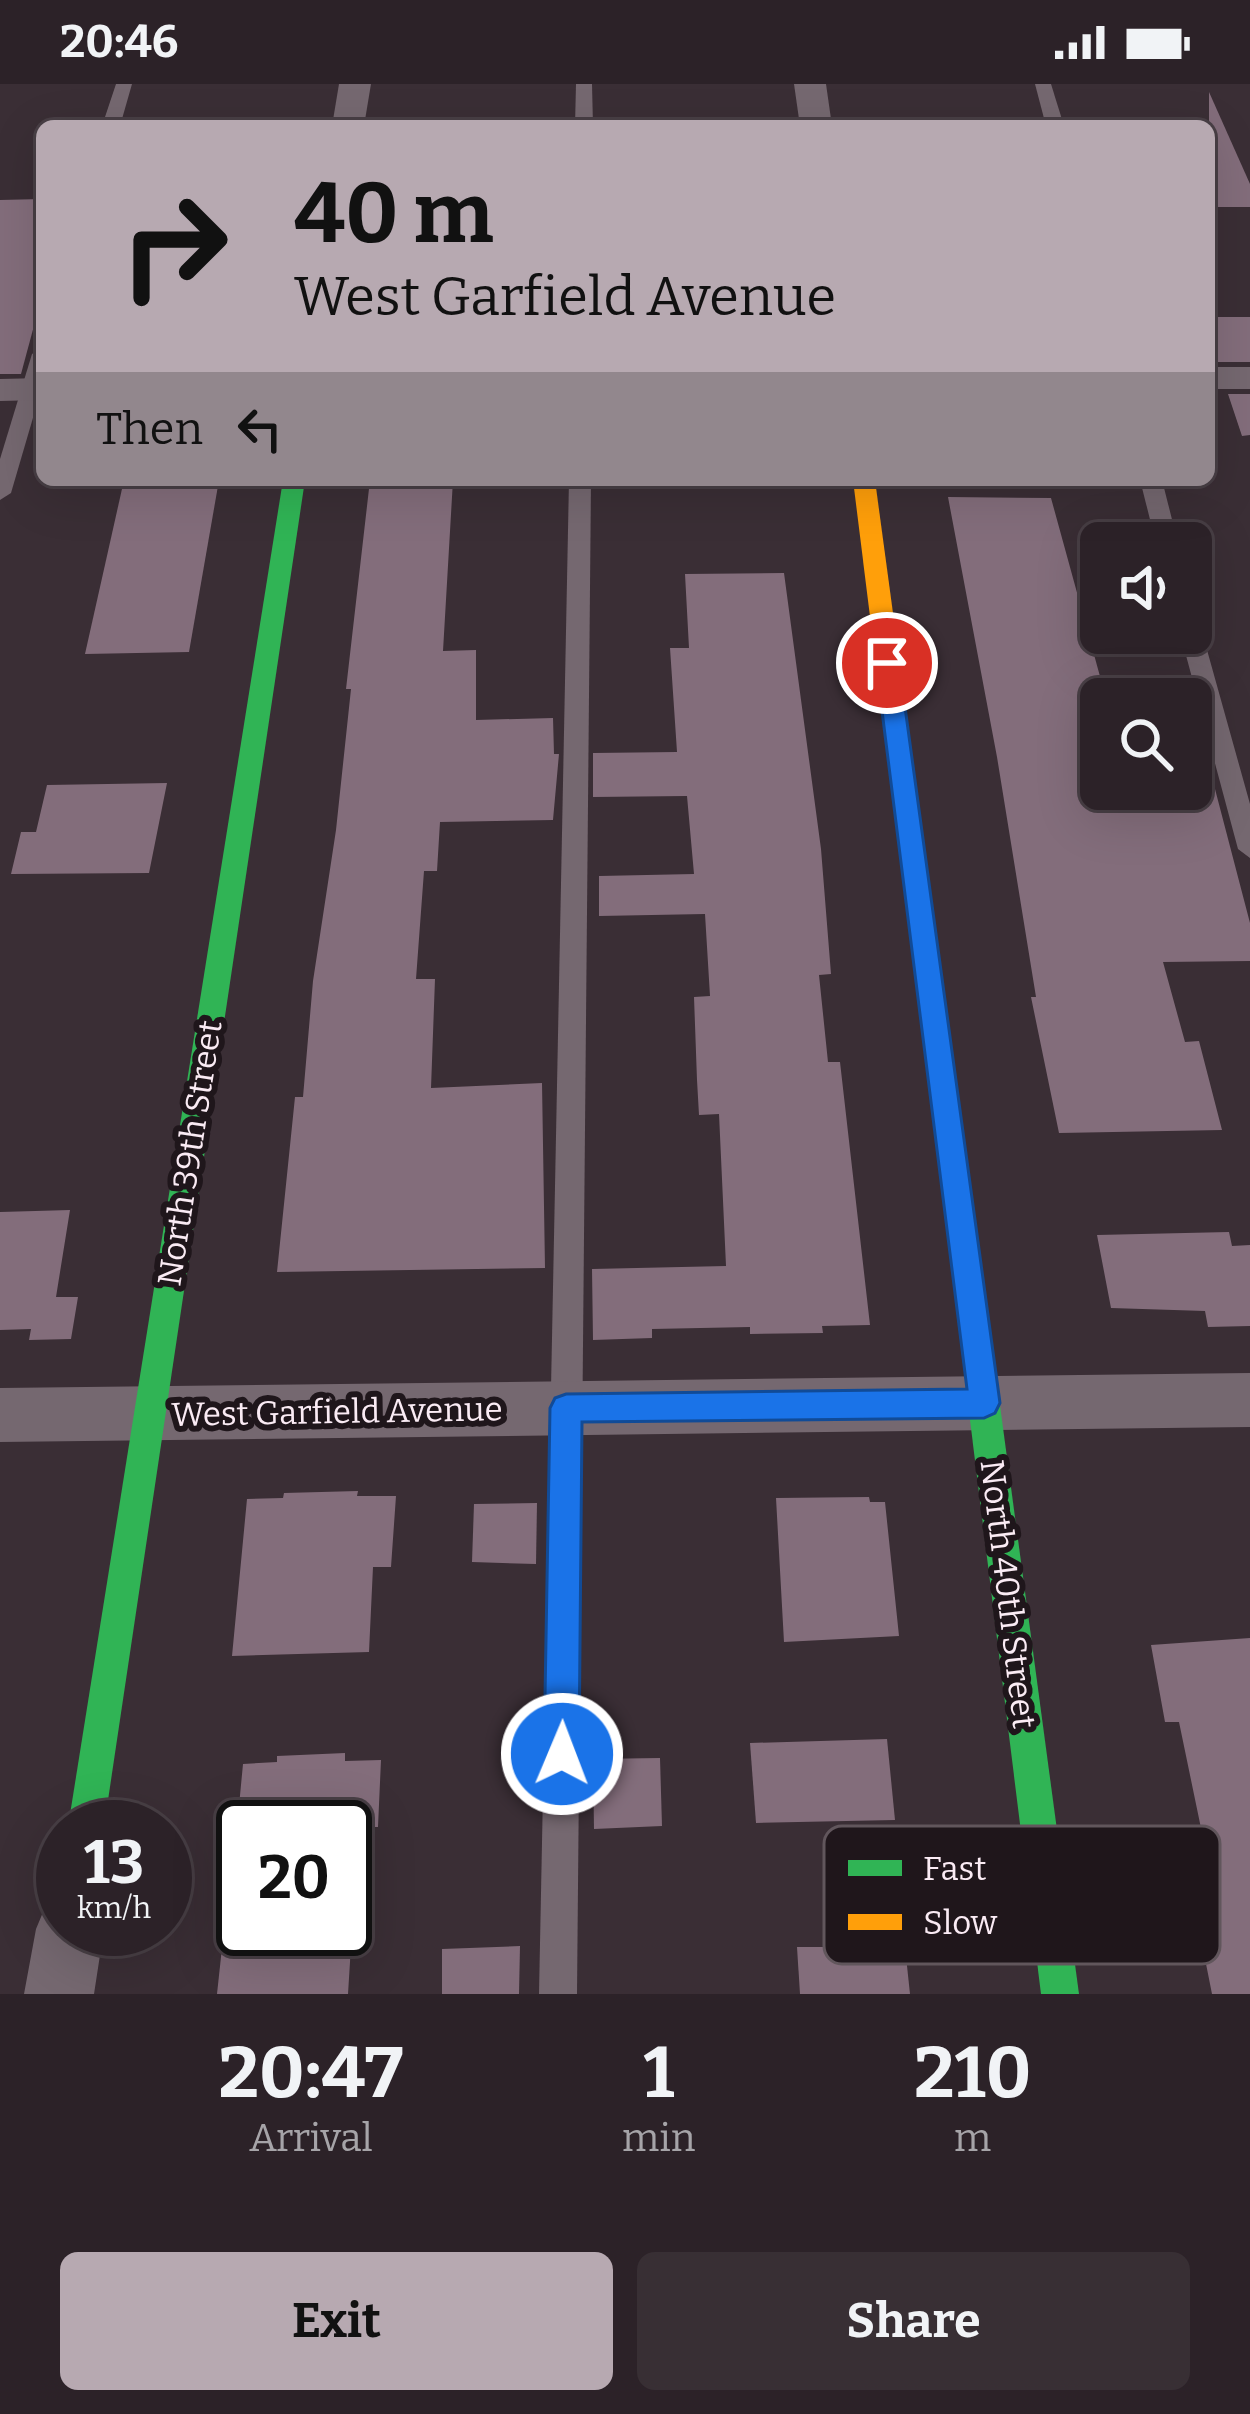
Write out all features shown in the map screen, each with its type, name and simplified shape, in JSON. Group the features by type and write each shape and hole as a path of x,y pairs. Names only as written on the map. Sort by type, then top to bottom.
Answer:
{"street":[{"path":"349,120 355,84"},
{"path":"810,84 815,120"},
{"path":"1215,378 1250,378"},
{"name":"North 39th Street","path":"90,1800 293,486"},
{"name":"North 40th Street","path":"864,486 1038,1826"},
{"name":"West Garfield Avenue","path":"0,1415 1250,1400"},
{"path":"59,1994 65,1956"},
{"name":"North 40th Street","path":"1056,1964 1060,1994"}],"lane":[{"path":"113,120 124,84"},
{"path":"584,84 584,120"},
{"path":"1043,84 1052,120"},
{"path":"0,493 29,381"},
{"path":"558,1994 580,486"},
{"path":"1153,486 1162,522"},
{"path":"1197,654 1250,849"}],"building":[{"path":"1209,92 1250,184 1250,207 1215,207 1215,120 1209,120"},
{"path":"36,199 36,318 21,374 0,374 0,200"},
{"path":"1215,317 1250,317 1250,362 1218,362"},
{"path":"1228,394 1250,394 1250,435 1242,436"},
{"path":"123,486 218,486 189,652 85,654"},
{"path":"369,486 453,486 443,651 476,650 476,720 553,718 554,754 559,754 553,820 440,822 437,871 424,871 416,979 435,979 431,1088 542,1083 545,1268 277,1272 295,1097 303,1097 313,981 336,830 351,689 346,689"},
{"path":"948,497 1051,498 1080,604 1080,654 1094,654 1100,678 1080,678 1080,810 1212,810 1215,789 1250,923 1250,961 1163,962 1185,1042 1199,1041 1222,1130 1059,1133 1031,997 1036,997"},
{"path":"784,573 821,849 831,974 819,975 828,1062 840,1062 870,1325 822,1326 823,1333 750,1334 750,1327 652,1329 652,1338 593,1340 592,1269 726,1266 719,1114 699,1115 694,997 710,996 705,914 599,916 599,876 694,874 687,796 593,797 593,753 677,752 670,648 689,648 685,574"},
{"path":"167,783 149,873 11,874 21,832 36,832 47,785"},
{"path":"70,1210 56,1297 78,1297 71,1339 29,1340 31,1329 0,1330 0,1212"},
{"path":"1229,1232 1232,1246 1250,1245 1250,1326 1208,1327 1205,1311 1111,1308 1097,1235"},
{"path":"358,1491 357,1496 396,1496 391,1567 373,1567 369,1652 232,1656 247,1499"},
{"path":"869,1497 870,1502 885,1502 899,1636 784,1642 776,1498"},
{"path":"537,1503 536,1564 472,1562 474,1504"},
{"path":"1250,1638 1250,1994 1212,1994 1206,1964 1220,1964 1220,1826 1201,1826 1179,1722 1165,1722 1151,1645"},
{"path":"887,1739 895,1820 756,1823 750,1743"},
{"path":"345,1753 345,1761 381,1760 378,1827 372,1827 372,1800 240,1800 243,1764 277,1762 277,1756"},
{"path":"660,1758 662,1826 594,1829 593,1759"},
{"path":"520,1946 519,1994 442,1994 442,1949"},
{"path":"797,1947 824,1947 824,1964 907,1964 910,1994 800,1994"},
{"path":"221,1956 350,1956 348,1994 217,1994"}],"traffic: fast":[{"path":"90,1800 293,486"},
{"path":"962,1234 1038,1826"},
{"path":"1056,1964 1060,1994"}],"traffic: slow":[{"path":"865,486 962,1234"}],"route":[{"path":"562,1754 566,1408 984,1403 887,663"}]}
